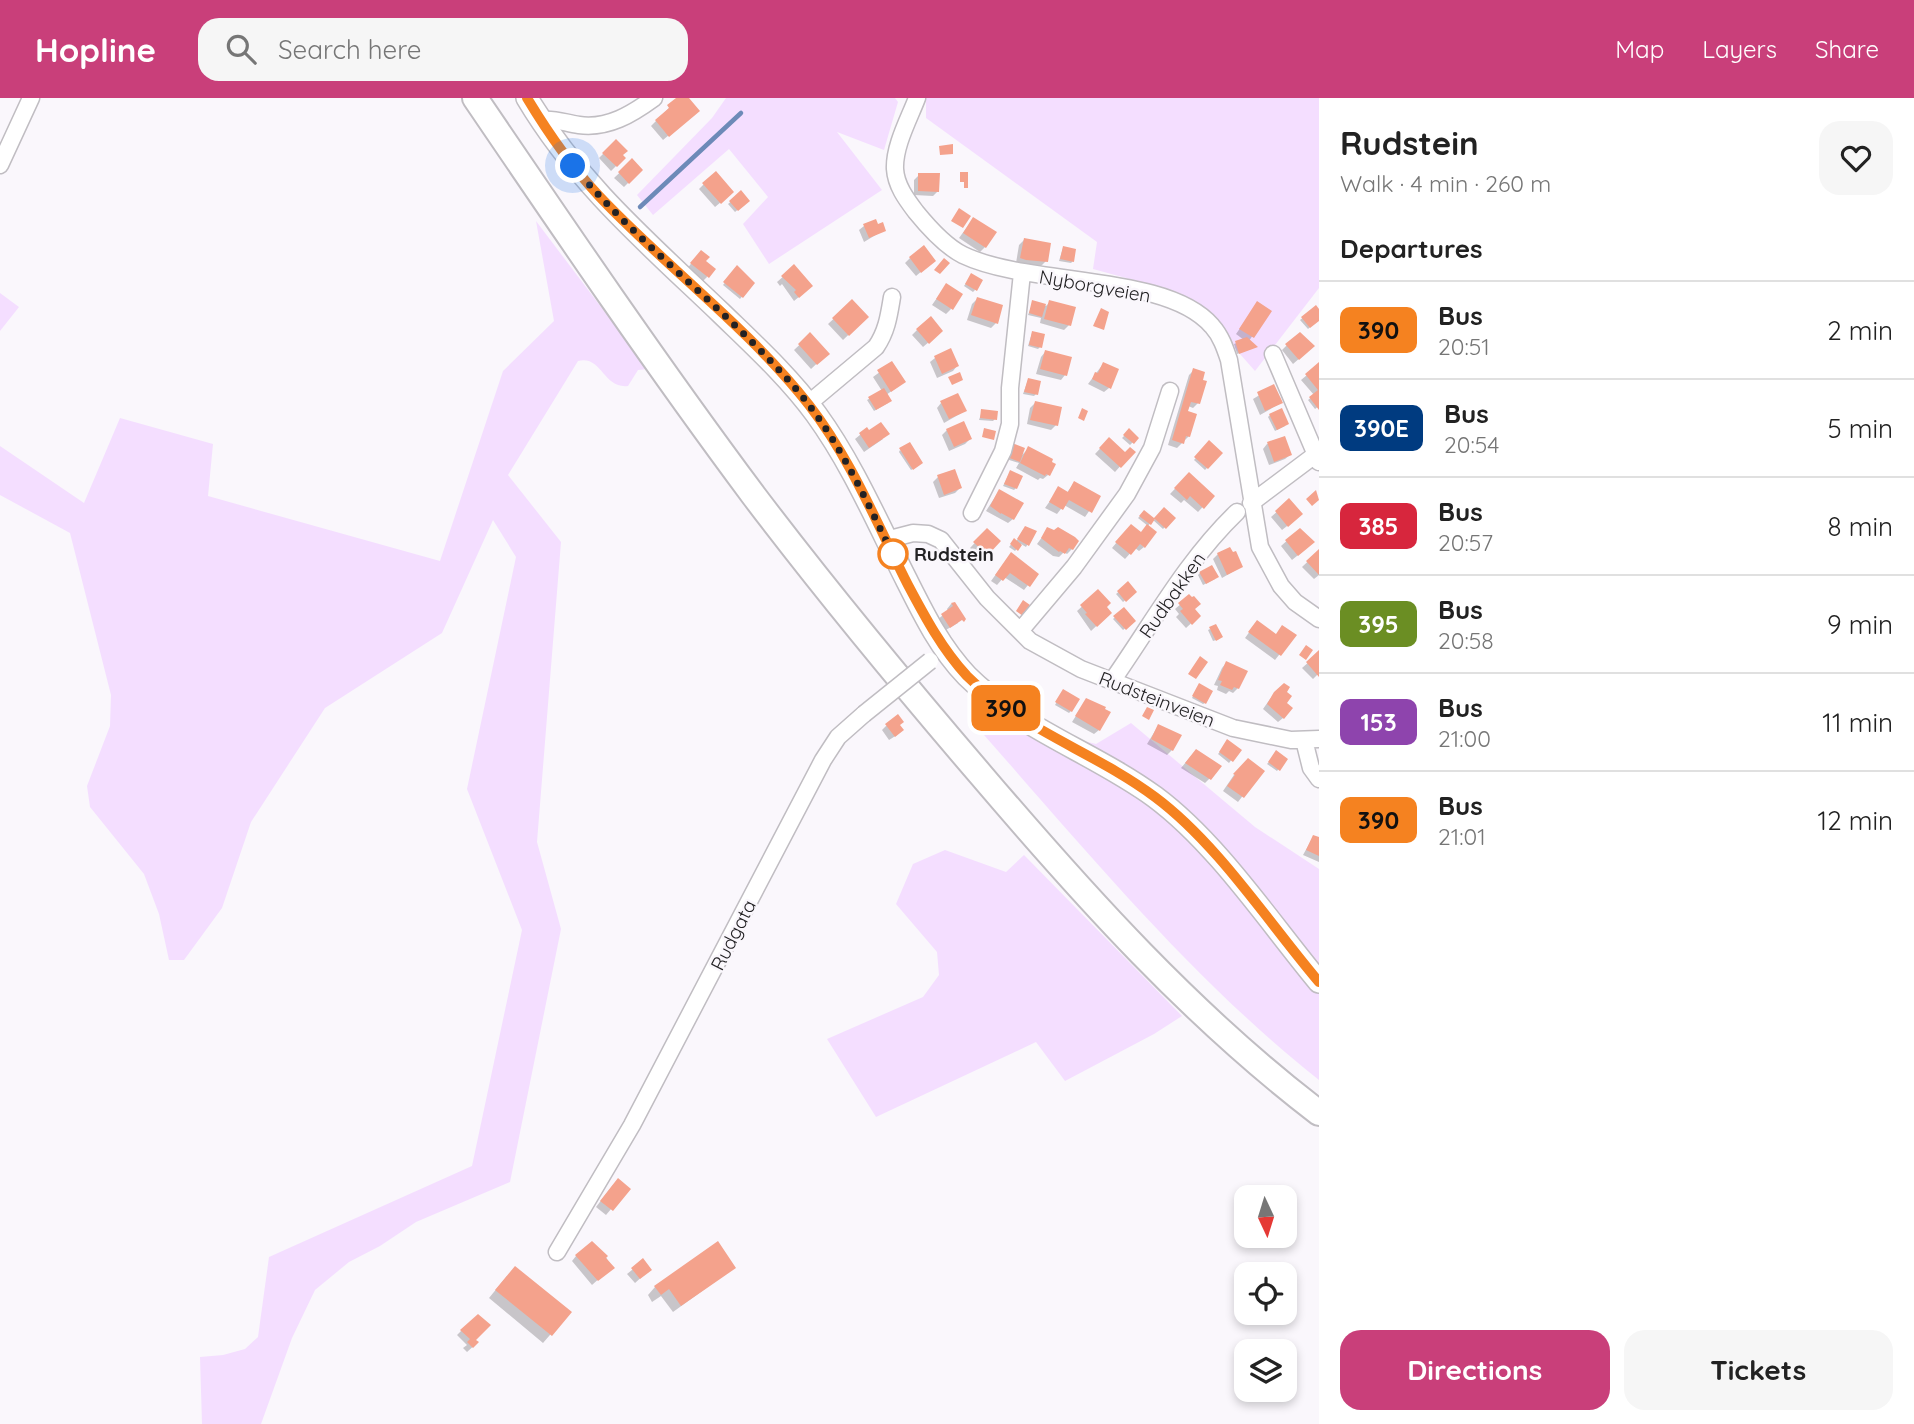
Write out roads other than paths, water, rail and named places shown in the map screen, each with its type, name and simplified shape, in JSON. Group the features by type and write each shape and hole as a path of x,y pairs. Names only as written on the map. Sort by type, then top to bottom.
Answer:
{"highway":[{"path":"475,98 673,385 755,496 908,689 1050,855 1149,961 1240,1050 1319,1113"},
{"path":"489,98 616,285 714,422 927,693 1059,847 1149,945 1248,1041 1319,1098"}],"main road":[{"path":"527,98 562,152 597,194 755,345 808,404 836,445 886,540 924,614 937,655 968,676 1001,704 1139,786 1180,817 1213,852 1319,982"}],"street":[{"path":"0,165 32,98"},
{"path":"541,120 590,125 622,119 654,98"},
{"name":"Nyborgveien","path":"917,98 897,154 895,171 902,192 924,222 954,249 997,268 1022,274 1141,290 1180,304 1200,315 1213,327 1229,360 1260,547 1271,570 1295,602 1319,619"},
{"path":"972,513 1003,451 1010,424 1010,388 1022,274"},
{"path":"808,404 876,347 883,337 892,297"},
{"path":"1251,503 1318,457 1273,354"},
{"path":"1020,631 1074,567 1127,494 1152,448 1170,391"},
{"name":"Rudbakken","path":"1112,681 1181,577 1219,530 1237,513"},
{"name":"Rudsteinveien","path":"886,540 913,533 928,534 941,540 982,592 1030,641 1070,664 1233,728 1276,738 1311,740 1311,768 1319,779"},
{"name":"Rudgata","path":"557,1252 638,1114 823,760 838,737 937,655"}],"waterway":[{"path":"640,207 741,113"}],"place":[{"name":"Rudstein","path":"893,554"}]}
